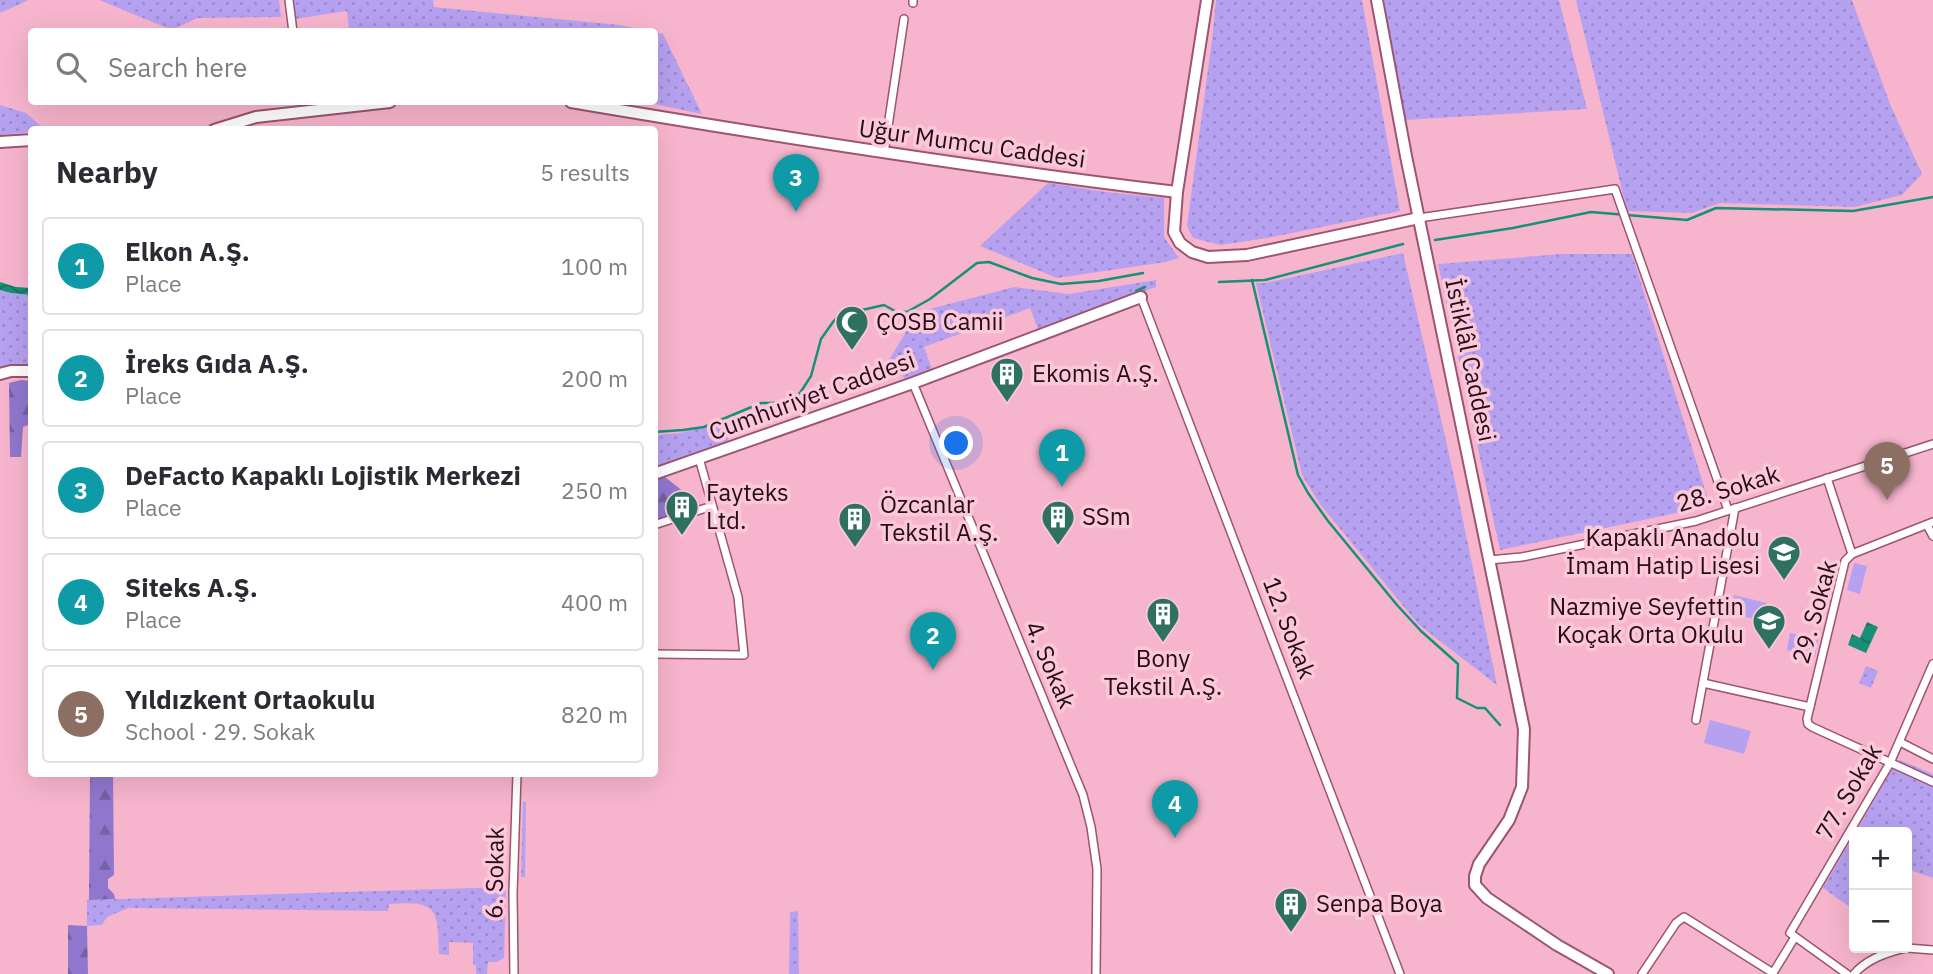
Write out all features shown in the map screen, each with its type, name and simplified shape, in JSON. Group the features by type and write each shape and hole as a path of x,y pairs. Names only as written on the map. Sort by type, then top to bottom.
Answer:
{"street":[{"path":"289,0 292,28"},
{"path":"1207,0 1177,192 1174,232 1180,243 1192,252 1208,257 1247,255 1419,218 1615,189 1732,509 1696,720"},
{"name":"İstiklâl Caddesi","path":"1377,0 1524,729 1522,787 1509,820 1479,864 1475,886 1487,898 1596,968 1610,974"},
{"path":"884,153 904,19"},
{"path":"227,126 303,107 338,105"},
{"name":"Uğur Mumcu Caddesi","path":"589,105 884,153 1177,192"},
{"path":"0,142 28,140"},
{"name":"Cumhuriyet Caddesi","path":"658,473 913,383 1141,297"},
{"name":"12. Sokak","path":"1141,297 1400,974"},
{"path":"0,374 28,371"},
{"name":"4. Sokak","path":"913,383 1083,795 1097,869 1096,974"},
{"name":"28. Sokak","path":"1489,560 1522,556 1696,521 1933,444"},
{"path":"658,654 744,655 738,597 699,458"},
{"path":"1827,478 1852,554"},
{"path":"658,524 712,506"},
{"path":"1930,523 1933,536"},
{"name":"29. Sokak","path":"1890,763 1808,724 1807,717 1845,561 1852,554 1930,523"},
{"name":"77. Sokak","path":"1642,974 1676,923 1685,917 1773,973 1890,763 1933,664"},
{"path":"1703,683 1810,707"},
{"path":"1899,742 1933,759"},
{"path":"1890,763 1933,782"},
{"name":"6. Sokak","path":"514,974 513,893 517,777"},
{"path":"1793,935 1847,974"},
{"path":"1912,947 1933,950"},
{"path":"1854,974 1871,960 1892,953"}],"shaded area":[{"path":"0,0 29,0 0,13"},
{"path":"99,0 279,0 281,17 197,18 176,28 167,28"},
{"path":"292,0 433,0 434,7 634,28 349,28 347,11 294,19"},
{"path":"1216,0 1362,0 1400,211 1220,245 1193,238 1187,226"},
{"path":"1384,0 1559,0 1587,109 1404,120"},
{"path":"1576,0 1852,0 1890,104 1922,174 1902,195 1854,207 1720,203 1692,213 1627,211"},
{"path":"658,33 663,34 702,114 658,105"},
{"path":"0,105 26,113 41,126 28,126 28,132 0,135"},
{"path":"1048,183 1164,198 1164,237 1179,258 1057,278 980,246"},
{"path":"1403,253 1452,467 1497,685 1418,624 1320,504 1302,475 1256,283"},
{"path":"1562,254 1632,254 1710,506 1500,550 1438,264"},
{"path":"1156,280 1156,287 1038,329 1030,308 924,347 932,369 904,379 900,370 889,360 918,312 1014,287 1069,294"},
{"path":"0,290 28,295 28,365 0,368"},
{"path":"724,422 729,442 658,467 658,435 680,433"},
{"path":"1854,563 1867,566 1860,594 1847,590"},
{"path":"1734,595 1767,603 1763,621 1729,613"},
{"path":"1790,633 1818,640 1815,657 1787,650"},
{"path":"1866,666 1878,671 1871,688 1859,683"},
{"path":"1710,720 1751,731 1744,754 1704,743"},
{"path":"1900,760 1933,774 1933,878 1912,871 1912,827 1859,827 1892,769"},
{"path":"523,802 526,802 525,877 521,877"},
{"path":"1849,844 1849,906 1823,888"},
{"path":"506,887 504,958 497,962 488,962 487,974 476,974 476,965 473,965 473,943 449,942 449,955 439,954 436,917 426,906 417,904 389,904 388,911 128,908 107,917 102,925 87,926 87,900"},
{"path":"798,911 799,974 789,974 790,912"}],"green space":[{"path":"28,381 28,425 23,427 21,457 10,457 9,383"},
{"path":"665,477 689,496 694,510 658,519 658,479"},
{"path":"90,777 113,777 114,875 108,879 108,888 115,899 89,900"},
{"path":"68,925 87,926 88,974 68,974"}],"water":[{"path":"0,282 28,288 28,295 11,293 0,290"},
{"path":"1867,622 1878,627 1866,653 1848,645 1852,634 1860,638"}],"waterway":[{"path":"1435,240 1591,212 1687,220 1716,208 1853,211 1933,197"},
{"path":"1219,282 1265,280 1403,244"},
{"path":"658,432 704,427 761,403 793,398 800,393 811,376 821,339 840,315 884,305 895,311 907,312 930,299 977,263 989,262 1032,278 1061,284 1143,273"},
{"path":"1252,280 1298,475 1308,493 1397,605 1458,664 1457,698 1477,708 1485,708 1500,725"},
{"path":"1136,291 1145,287"}],"place":[{"name":"DeFacto Kapaklı Lojistik Merkezi","path":"796,212"},
{"name":"ÇOSB Camii","path":"852,352"},
{"name":"Ekomis A.Ş.","path":"1007,404"},
{"name":"Elkon A.Ş.","path":"1062,487"},
{"name":"Yıldızkent Ortaokulu","path":"1887,500"},
{"name":"Fayteks Ltd.","path":"682,537"},
{"name":"SSm","path":"1058,547"},
{"name":"Özcanlar Tekstil A.Ş.","path":"855,549"},
{"name":"Kapaklı Anadolu İmam Hatip Lisesi","path":"1784,582"},
{"name":"Bony Tekstil A.Ş.","path":"1163,644"},
{"name":"Nazmiye Seyfettin Koçak Orta Okulu","path":"1769,651"},
{"name":"İreks Gıda A.Ş.","path":"933,670"},
{"name":"Siteks A.Ş.","path":"1175,838"},
{"name":"Senpa Boya","path":"1291,934"}]}
